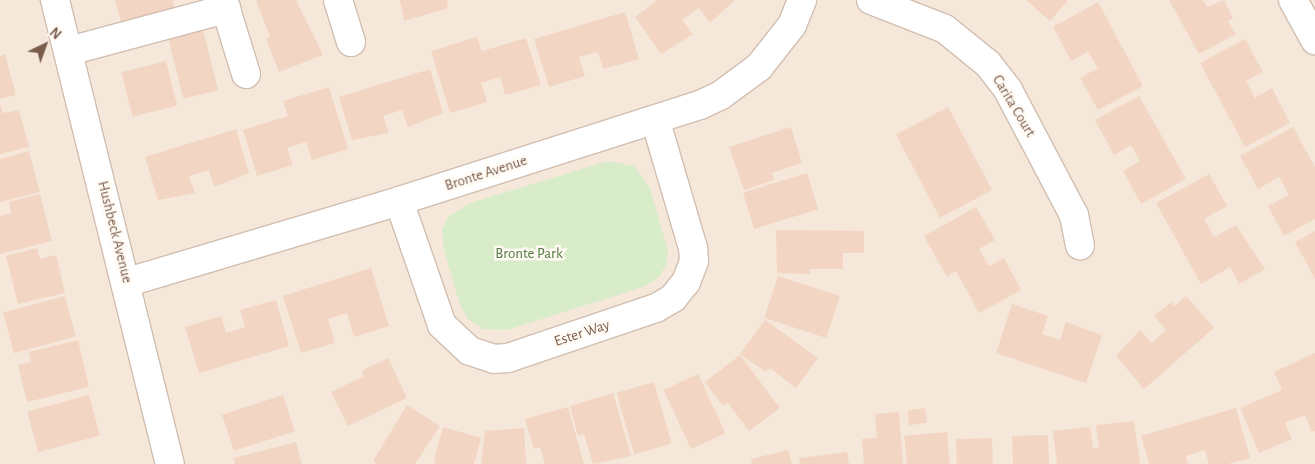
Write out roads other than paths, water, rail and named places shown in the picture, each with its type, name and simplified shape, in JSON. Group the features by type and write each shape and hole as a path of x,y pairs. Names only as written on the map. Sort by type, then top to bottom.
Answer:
{"street":[{"name":"Hushbeck Avenue","path":"55,0 128,282 164,462"},
{"path":"338,0 351,42"},
{"name":"Bronte Avenue","path":"128,282 399,201 700,105 742,82 776,48 792,25 802,0"},
{"name":"Carita Court","path":"871,0 945,30 988,64 1008,90 1074,215 1080,245"},
{"path":"1293,0 1315,40"},
{"path":"68,51 224,5 246,74"},
{"name":"Ester Way","path":"399,201 442,325 470,351 494,359 508,358 656,308 673,298 686,282 694,261 693,248 655,119"}],"park label":[{"name":"Bronte Park","path":"529,254"}]}
